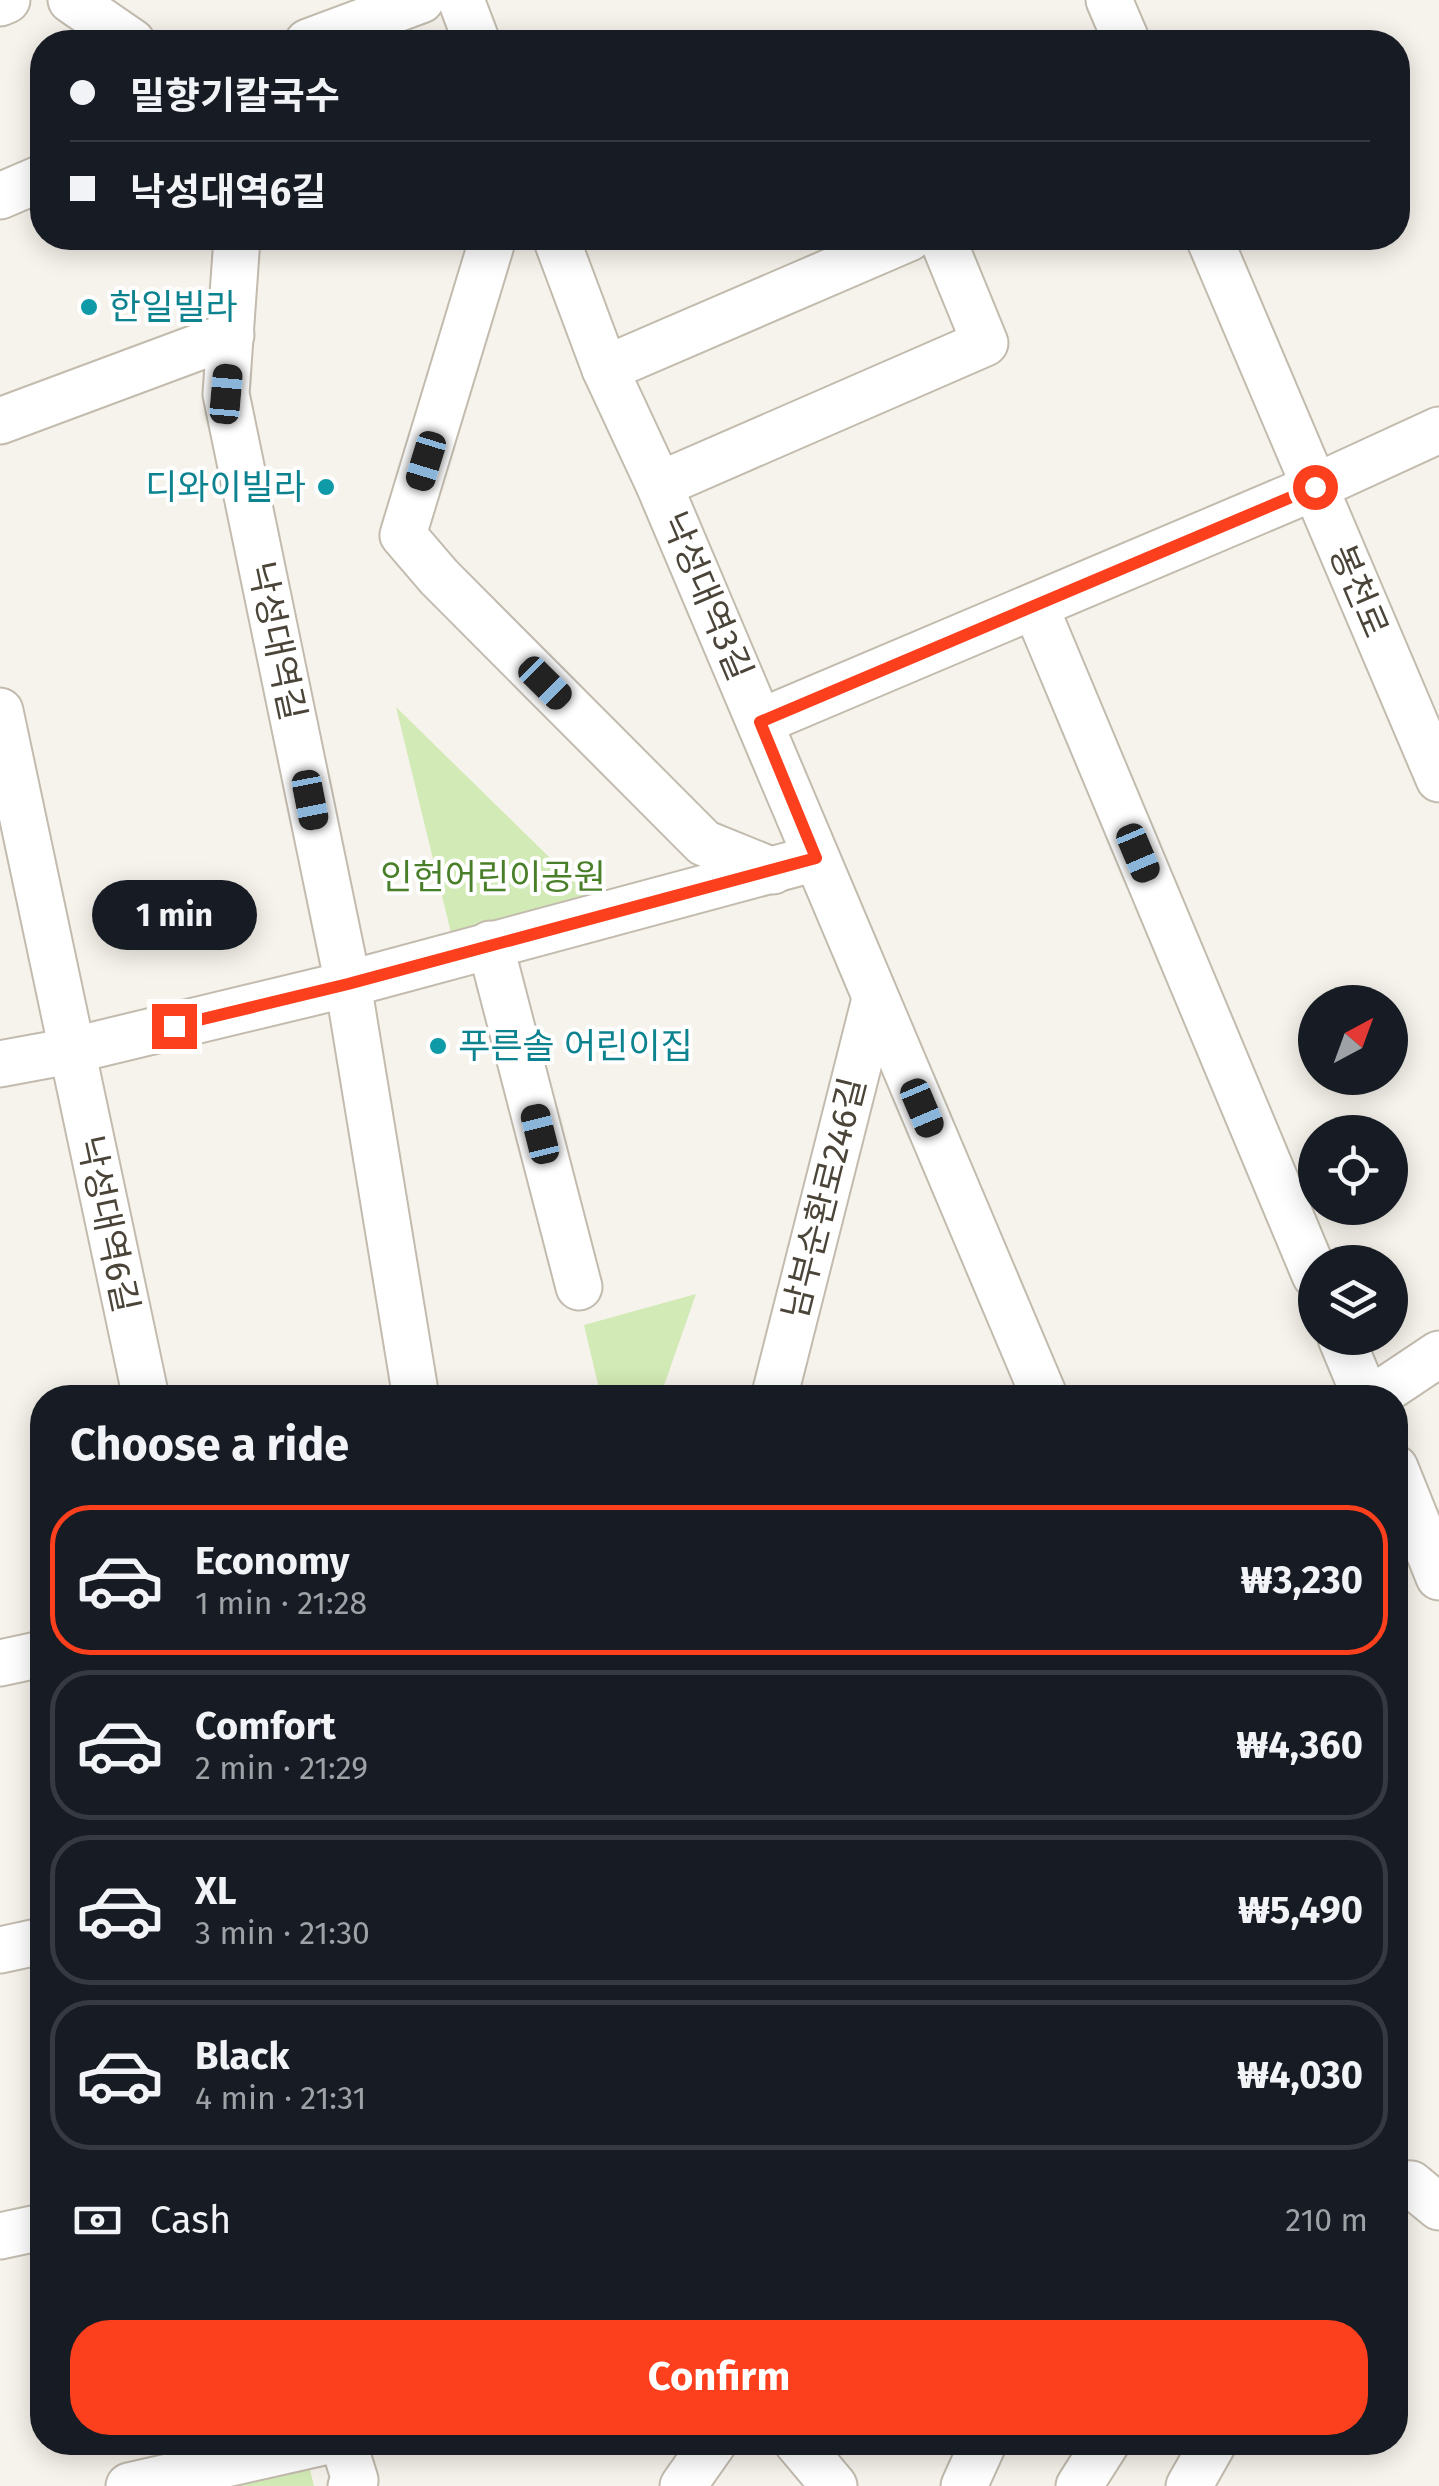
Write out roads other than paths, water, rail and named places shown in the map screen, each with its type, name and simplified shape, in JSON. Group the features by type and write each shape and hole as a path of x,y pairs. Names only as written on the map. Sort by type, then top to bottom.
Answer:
{"street":[{"path":"0,3 7,0"},
{"path":"71,0 115,30"},
{"path":"314,27 421,0"},
{"path":"461,0 472,30"},
{"path":"1108,0 1122,30"},
{"path":"0,196 30,183"},
{"name":"낙성대역길","path":"236,250 226,394 348,984 414,1385"},
{"path":"489,250 403,535 438,577 704,843 773,872"},
{"name":"낙성대역3길","path":"560,250 605,369 660,485 1039,1385"},
{"path":"605,369 880,250"},
{"path":"660,485 984,343 947,250"},
{"name":"봉천로","path":"1214,250 1439,779"},
{"path":"0,421 231,335"},
{"path":"760,722 1315,487 1439,430"},
{"path":"1035,606 1302,1245"},
{"name":"낙성대역6길","path":"0,710 143,1385"},
{"path":"0,1064 70,1051 348,984 816,858"},
{"path":"490,944 580,1286"},
{"name":"남부순환로246길","path":"777,1385 876,1000"},
{"path":"1390,1385 1439,1354"},
{"path":"1349,1355 1364,1385"},
{"path":"1408,1500 1439,1577"},
{"path":"0,1663 30,1657"},
{"path":"0,1950 30,1944"},
{"path":"0,2236 30,2230"},
{"path":"129,2486 266,2455"},
{"path":"348,2455 356,2480 351,2486"},
{"path":"682,2486 705,2455"},
{"path":"808,2455 834,2486"},
{"path":"964,2486 978,2455"},
{"path":"1079,2486 1099,2455"},
{"path":"1189,2486 1207,2455"}],"place":[{"name":"한일빌라","path":"89,307"},
{"name":"디와이빌라","path":"326,487"},
{"name":"푸른솔 어린이집","path":"438,1046"}],"park label":[{"name":"인헌어린이공원","path":"493,877"}]}
